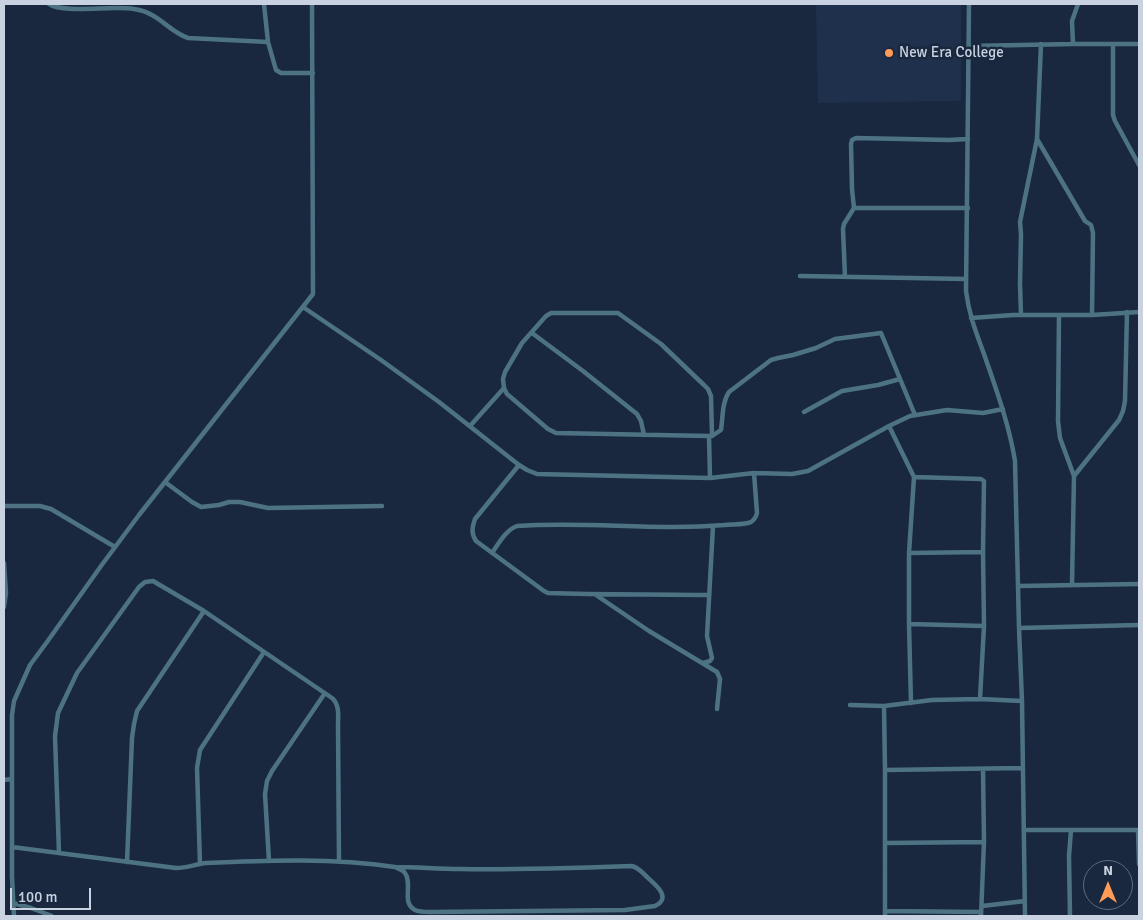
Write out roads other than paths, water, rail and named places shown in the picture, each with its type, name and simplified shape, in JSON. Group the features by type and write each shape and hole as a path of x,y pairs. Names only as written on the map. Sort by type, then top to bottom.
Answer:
{"street":[{"path":"49,4 64,8 131,9 152,14 180,36 188,38 268,42"},
{"path":"113,8 118,4"},
{"path":"264,4 268,42 276,70 281,73 313,73"},
{"path":"14,916 12,715 14,701 30,665 115,547 313,294 312,4"},
{"path":"969,4 966,279 971,318 1003,409 1015,461 1022,701 1025,916"},
{"path":"1073,44 1072,21 1078,4"},
{"path":"1021,315 1020,222 1036,139 1041,44"},
{"path":"1113,44 1113,114 1139,165"},
{"path":"969,46 1139,44"},
{"path":"845,277 843,229 854,208 851,144 854,139 968,139"},
{"path":"1036,139 1085,221 1091,224 1093,233 1092,315"},
{"path":"854,208 968,208"},
{"path":"800,276 966,279"},
{"path":"303,307 381,360 519,465 537,474 710,478 754,473 792,474 808,471 888,426 915,415 947,410 983,412 1003,409"},
{"path":"710,478 711,436 710,396 708,389 661,344 621,314 616,312 551,313 546,316 522,343 505,372 503,379 504,388 514,401 548,429 556,433 711,436 721,430 726,397 729,392 771,360 816,348 835,339 881,333 915,415"},
{"path":"1074,476 1119,420 1123,411 1126,401 1127,312"},
{"path":"971,318 1139,312"},
{"path":"1060,315 1058,421 1060,438 1074,476 1072,584"},
{"path":"532,333 637,414 641,421 644,435"},
{"path":"804,412 842,391 900,379"},
{"path":"470,426 504,388"},
{"path":"888,426 914,477 909,553 910,703"},
{"path":"519,465 476,519 472,530 473,535 476,541 546,592 596,595 709,594"},
{"path":"492,553 511,528 517,526 560,524 713,526 750,523 757,513 754,473"},
{"path":"914,477 984,480 984,626 980,699"},
{"path":"165,482 201,507 229,502 240,502 268,508 382,506"},
{"path":"4,506 40,506 51,509 115,547"},
{"path":"703,663 710,661 712,658 707,636 713,526"},
{"path":"909,553 983,552"},
{"path":"4,563 6,593 4,607"},
{"path":"59,853 55,736 58,713 77,672 139,587 145,582 153,581 204,611 336,702 338,706 339,861"},
{"path":"1018,586 1139,584"},
{"path":"596,595 649,631 717,672 720,676 717,709"},
{"path":"127,862 132,738 137,711 204,611"},
{"path":"909,624 984,626"},
{"path":"1019,628 1139,625"},
{"path":"200,864 197,768 200,750 264,652"},
{"path":"269,861 267,781 325,693"},
{"path":"850,705 884,706 932,700 980,699 1022,701"},
{"path":"884,706 885,913 982,914 984,842 983,769"},
{"path":"885,770 1023,768"},
{"path":"4,780 12,780"},
{"path":"1024,830 1139,830 1139,864"},
{"path":"1070,916 1071,830"},
{"path":"886,843 984,842"},
{"path":"12,847 176,868 200,864 269,861 339,861 395,867 458,869 635,867 659,888 662,900 655,906 620,910 417,911 408,903 406,875 404,871 395,867"},
{"path":"982,906 1025,901"},
{"path":"13,903 52,916"},
{"path":"620,910 620,916"}],"place":[{"name":"New Era College","path":"889,53"}]}
